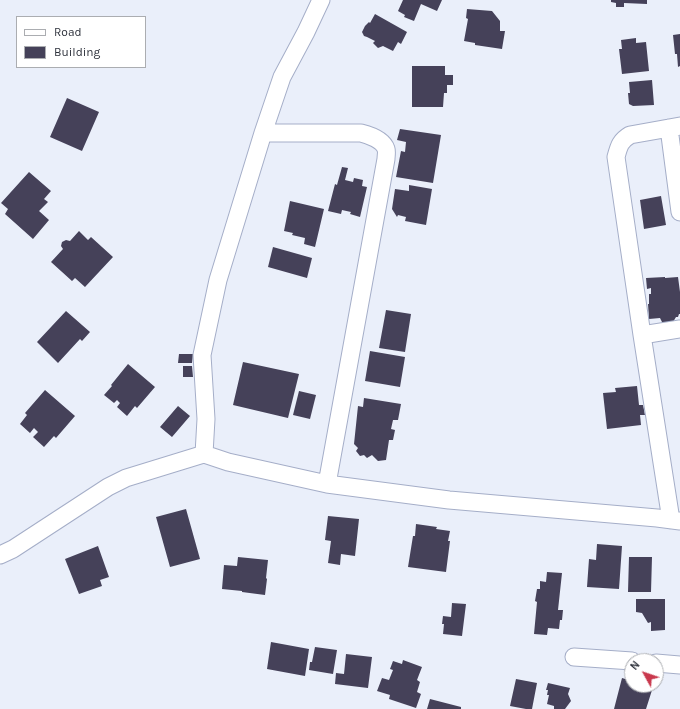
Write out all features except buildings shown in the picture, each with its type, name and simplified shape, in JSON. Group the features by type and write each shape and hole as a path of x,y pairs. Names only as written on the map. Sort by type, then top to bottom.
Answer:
{"street":[{"path":"204,454 206,419 202,355 218,280 263,133 282,77 321,0"},
{"path":"0,555 13,549 108,487 126,478 204,454 228,462 327,484 449,500 676,520 642,335 616,157 623,139 630,135 675,127 680,212"},
{"path":"263,133 361,133 369,135 380,141 386,149 386,159 327,484"},
{"path":"642,335 680,329"},
{"path":"574,657 624,660"},
{"path":"664,664 680,665"}]}
